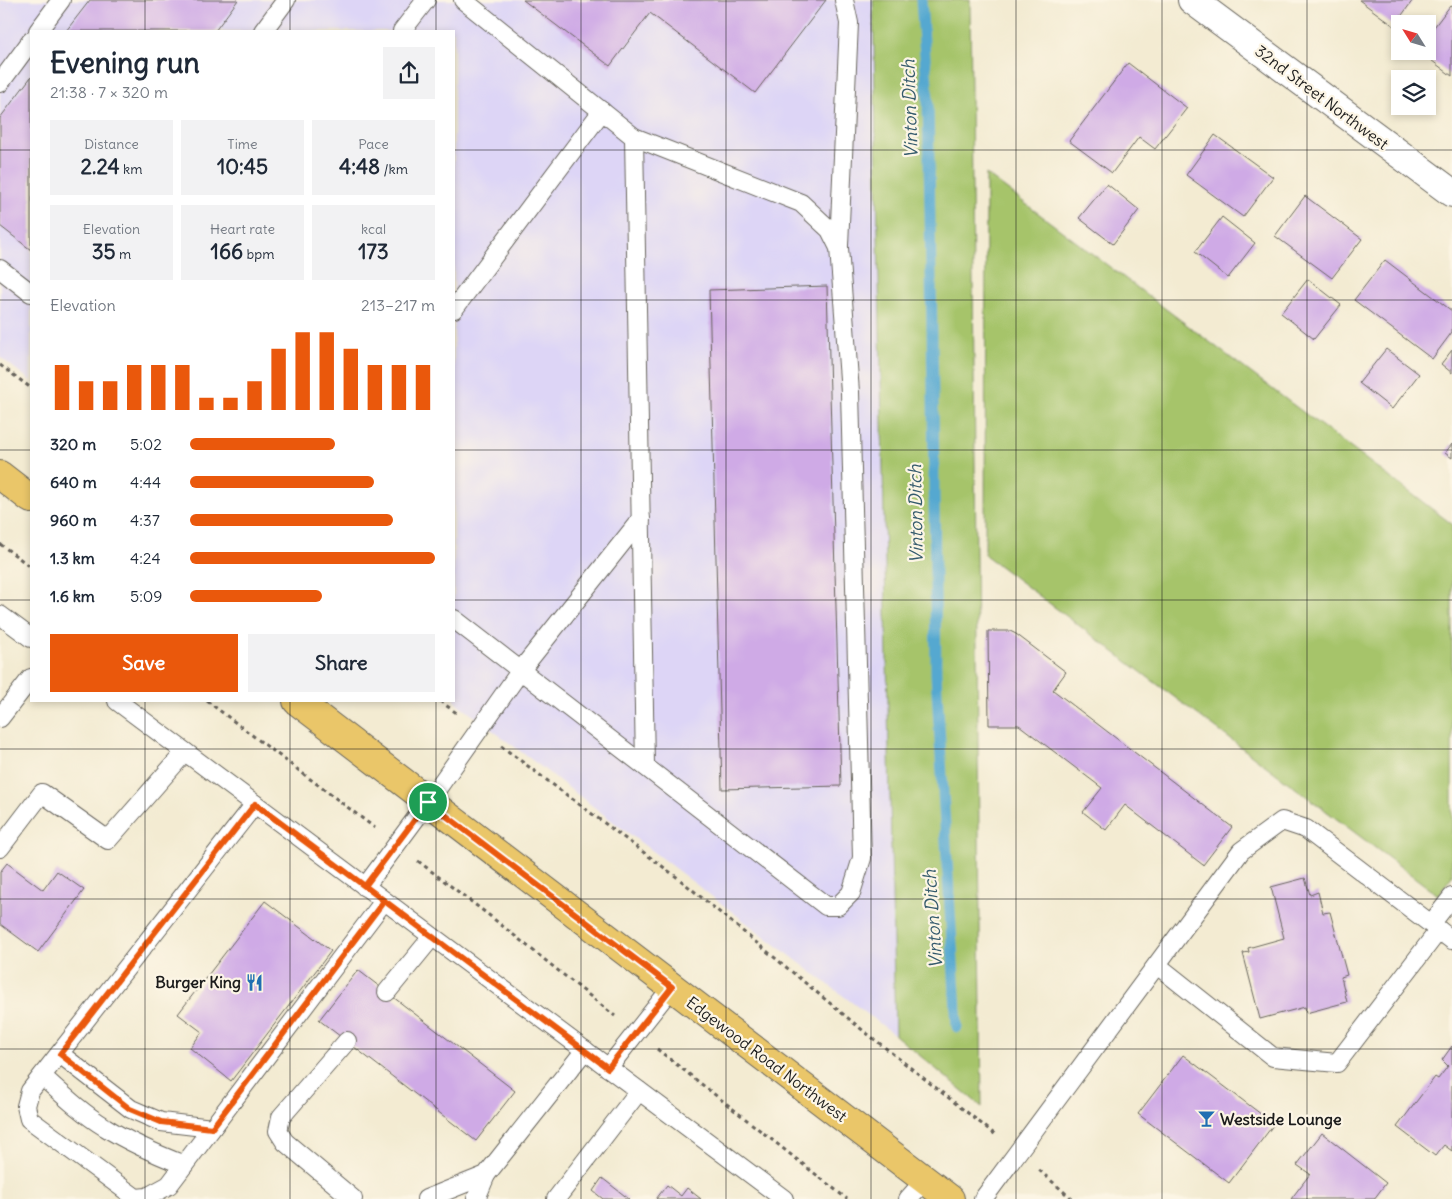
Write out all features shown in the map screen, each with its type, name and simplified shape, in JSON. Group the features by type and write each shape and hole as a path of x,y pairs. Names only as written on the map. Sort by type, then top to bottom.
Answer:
{"main road":[{"path":"0,475 30,498"},
{"name":"Edgewood Road Northwest","path":"297,702 672,987 917,1189 950,1199"}],"street":[{"name":"32nd Street Northwest","path":"1192,0 1452,193"}],"lane":[{"path":"39,30 62,0"},
{"path":"264,30 286,0"},
{"path":"403,30 426,0"},
{"path":"463,0 634,137 801,204 830,230 839,248"},
{"path":"455,620 826,906 838,906 852,893 862,858 850,392 839,248 849,23 844,0"},
{"path":"0,83 30,42"},
{"path":"456,303 602,111"},
{"path":"634,137 645,766"},
{"path":"0,268 30,292"},
{"path":"365,886 397,845 521,670 641,519"},
{"path":"0,615 30,637"},
{"path":"0,718 30,679"},
{"path":"118,702 784,1199"},
{"path":"0,848 42,794 108,840 185,752"},
{"path":"255,804 30,1091 26,1106 29,1119 136,1198 148,1196 169,1185 384,901"},
{"path":"983,1199 1241,851 1282,821 1306,829 1441,931"},
{"path":"1157,965 1273,1057 1337,1063 1441,931 1452,896"},
{"path":"387,992 432,937"},
{"path":"608,1068 672,987"},
{"path":"347,1041 281,1117 278,1131 285,1142 353,1199"},
{"path":"476,1199 486,1176 584,1050"},
{"path":"60,1054 130,1109 161,1122 212,1128"},
{"path":"42,1076 104,1126 147,1150 184,1165"},
{"path":"556,1199 639,1091"},
{"path":"426,1199 486,1176"}],"path":[{"path":"0,365 30,387"},
{"path":"0,544 30,566"},
{"path":"208,702 490,916 847,1199"},
{"path":"441,702 678,878 1072,1199"}],"shaded area":[{"path":"0,0 873,0 895,1035 455,702 455,30 30,30 30,380 0,357"}],"green space":[{"path":"873,0 970,0 982,1107 895,1035"},
{"path":"986,174 1452,524 1452,876 1438,895 985,555"}],"building":[{"path":"90,0 238,0 216,30 67,30"},
{"path":"523,0 826,0 755,93 650,13 610,66"},
{"path":"1359,0 1413,0 1402,15 1391,15 1391,24"},
{"path":"1450,6 1452,7 1452,76 1431,60 1436,60 1436,24"},
{"path":"1128,63 1187,108 1155,149 1139,137 1112,173 1069,141"},
{"path":"30,78 30,249 0,226 0,118"},
{"path":"1215,135 1273,177 1243,217 1186,175"},
{"path":"1107,184 1139,210 1113,244 1079,218"},
{"path":"1305,196 1362,239 1332,278 1275,236"},
{"path":"1222,217 1255,243 1228,278 1195,252"},
{"path":"1385,260 1452,311 1452,332 1432,359 1354,300"},
{"path":"1308,279 1341,305 1314,339 1281,313"},
{"path":"827,286 841,786 722,789 709,290"},
{"path":"1386,349 1419,374 1392,409 1359,383"},
{"path":"1452,350 1452,373 1441,364"},
{"path":"1452,444 1452,458 1445,453"},
{"path":"988,631 1010,631 1016,634 1066,672 1053,690 1232,827 1203,865 1125,805 1106,830 1083,812 1102,788 1019,725 989,725"},
{"path":"7,863 43,890 57,871 84,890 38,952 0,924 0,872"},
{"path":"1305,878 1310,895 1318,892 1323,913 1330,912 1347,975 1341,977 1347,1002 1306,1013 1305,1007 1260,1019 1243,953 1249,952 1248,948 1284,938 1271,887"},
{"name":"Burger King","path":"265,901 331,951 231,1081 190,1048 202,1032 178,1014"},
{"path":"358,970 515,1091 476,1141 319,1020"},
{"path":"1452,1046 1452,1151 1444,1145 1435,1156 1397,1127 1435,1077 1438,1079 1448,1066 1442,1060"},
{"name":"Westside Lounge","path":"1183,1055 1274,1124 1229,1183 1138,1114"},
{"path":"1322,1133 1386,1183 1374,1199 1291,1199 1310,1174 1297,1165"},
{"path":"602,1178 629,1199 603,1199 593,1191"},
{"path":"667,1185 681,1196 687,1188 701,1199 656,1199"}],"waterway":[{"name":"Vinton Ditch","path":"921,0 928,98 936,674 957,1027"}],"place":[{"name":"Burger King","path":"255,982"},
{"name":"Westside Lounge","path":"1206,1119"}],"route":[{"path":"428,802 365,886 384,901 212,1128 161,1122 130,1109 60,1054 255,804 384,901 608,1068 672,987 428,802"}]}
